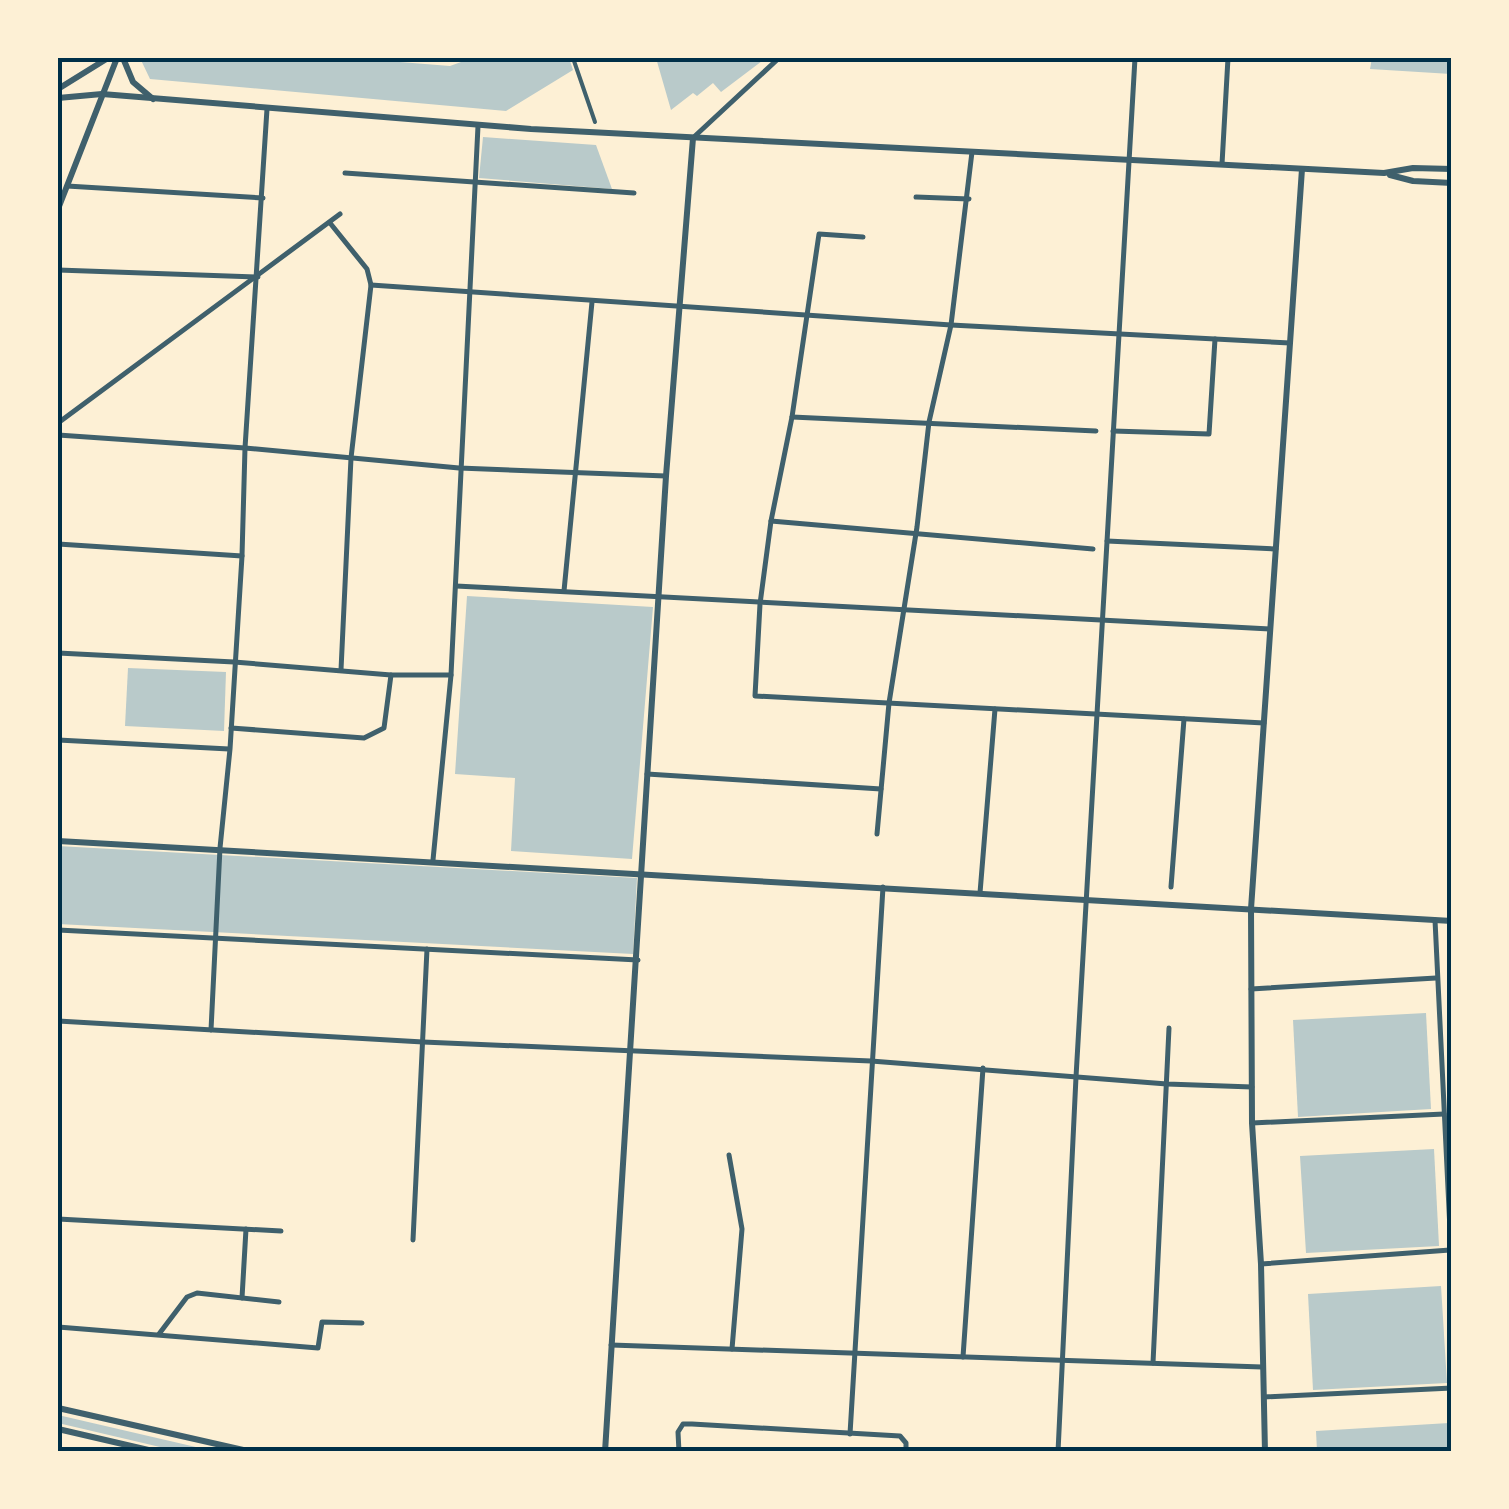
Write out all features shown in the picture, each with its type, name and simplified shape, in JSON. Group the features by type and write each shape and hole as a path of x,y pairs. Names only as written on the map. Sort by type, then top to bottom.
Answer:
{"street":[{"path":"58,88 108,58"},
{"path":"58,209 120,58"},
{"path":"120,58 132,80 154,100"},
{"path":"574,58 595,122"},
{"path":"605,1452 666,476 693,138 779,58"},
{"path":"1058,1452 1135,58"},
{"path":"1222,164 1228,58"},
{"path":"58,98 102,94 478,126 1302,169 1384,173 1452,168"},
{"path":"210,1030 242,556 266,109"},
{"path":"433,860 456,586 478,126"},
{"path":"877,834 889,703 929,422 951,325 972,152"},
{"path":"1265,1452 1262,1264 1252,1123 1251,909 1302,169"},
{"path":"345,172 634,194"},
{"path":"1384,173 1412,181 1452,182"},
{"path":"67,186 263,198"},
{"path":"916,197 968,200"},
{"path":"58,422 340,214"},
{"path":"330,223 367,269 372,285 352,458 341,670"},
{"path":"863,238 819,234 792,416 771,521 760,604 756,696 1264,722"},
{"path":"58,270 258,278"},
{"path":"372,285 951,325 1290,343"},
{"path":"564,591 592,302"},
{"path":"1112,431 1209,434 1215,339"},
{"path":"792,416 1096,431"},
{"path":"58,435 459,468 666,476"},
{"path":"771,521 1093,549"},
{"path":"1107,541 1276,549"},
{"path":"58,544 242,556"},
{"path":"456,586 1270,629"},
{"path":"58,653 391,675 450,675"},
{"path":"231,728 364,738 384,728 391,675"},
{"path":"980,893 995,709"},
{"path":"1171,887 1184,719"},
{"path":"58,740 230,749"},
{"path":"647,774 881,789"},
{"path":"58,841 1452,921"},
{"path":"850,1434 883,887"},
{"path":"1435,920 1452,1271"},
{"path":"58,930 638,960"},
{"path":"413,1240 428,949"},
{"path":"1252,989 1436,978"},
{"path":"58,1021 871,1061 1167,1084 1252,1086"},
{"path":"1153,1363 1169,1028"},
{"path":"963,1357 983,1068"},
{"path":"1252,1123 1444,1114"},
{"path":"730,1155 742,1229 732,1349"},
{"path":"58,1218 282,1230"},
{"path":"242,1298 246,1229"},
{"path":"1262,1264 1450,1250"},
{"path":"160,1334 188,1297 197,1294 279,1302"},
{"path":"58,1327 318,1348 322,1322 362,1323"},
{"path":"611,1345 1263,1367"},
{"path":"1264,1397 1452,1388"},
{"path":"58,1408 252,1452"},
{"path":"678,1452 678,1432 683,1424 900,1436 906,1442 906,1452"},
{"path":"58,1429 157,1452"}],"shaded area":[{"path":"140,58 350,58 450,66 472,58 569,58 573,70 506,111 150,79"},
{"path":"656,58 766,58 721,92 713,83 671,110"},
{"path":"1372,58 1451,58 1451,74 1370,69"},
{"path":"483,137 596,145 612,189 479,178"},
{"path":"467,596 653,607 632,859 511,851 515,778 455,774"},
{"path":"128,668 226,672 224,731 125,726"},
{"path":"58,846 637,878 633,954 58,924"},
{"path":"1426,1013 1431,1109 1298,1117 1293,1020"},
{"path":"1434,1149 1439,1246 1306,1253 1300,1156"},
{"path":"1441,1286 1447,1383 1313,1390 1308,1294"},
{"path":"58,1415 213,1451 177,1451 58,1423"},
{"path":"1449,1423 1451,1451 1317,1451 1316,1431"}]}
